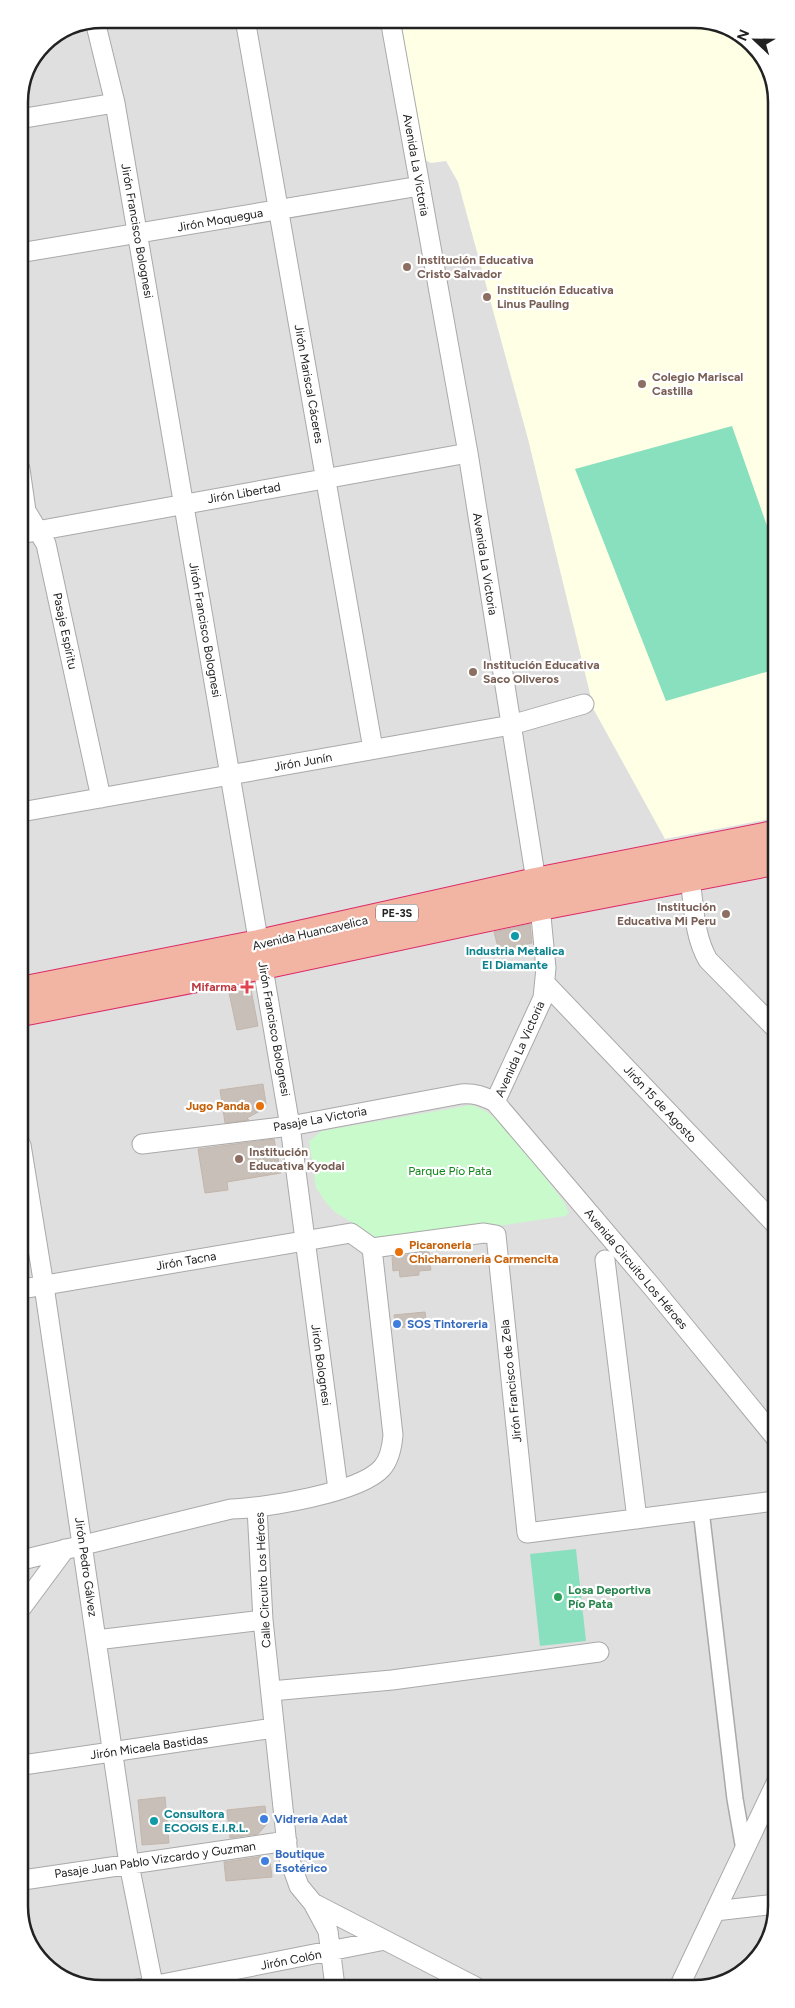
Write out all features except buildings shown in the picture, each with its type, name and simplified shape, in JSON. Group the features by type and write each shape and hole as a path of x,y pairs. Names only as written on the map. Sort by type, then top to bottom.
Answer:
{"highway":[{"name":"Avenida Huancavelica","path":"28,1010 261,955 538,894 768,836"},
{"name":"Avenida Huancavelica","path":"538,894 690,879 768,863"},
{"name":"Avenida Huancavelica","path":"28,990 261,955"}],"street":[{"name":"Jirón Francisco Bolognesi","path":"97,28 115,103 138,233 290,1126 304,1241"},
{"name":"Jirón Mariscal Cáceres","path":"247,28 373,749"},
{"name":"Avenida La Victoria","path":"392,28 468,453 538,894 546,984 543,998 495,1102"},
{"path":"28,118 115,103"},
{"name":"Jirón Moquegua","path":"28,251 420,186"},
{"name":"Jirón Libertad","path":"28,532 468,453"},
{"name":"Pasaje Espíritu","path":"28,532 46,544 101,798"},
{"name":"Jirón Junín","path":"28,811 511,725 584,704"},
{"path":"690,879 701,948 708,960 768,1021"},
{"name":"Jirón 15 de Agosto","path":"546,984 768,1217"},
{"name":"Pasaje La Victoria","path":"142,1144 290,1126 471,1093 485,1096 495,1102"},
{"name":"Avenida Circuito Los Héroes","path":"495,1102 653,1288 768,1428"},
{"name":"Jirón Pedro Gálvez","path":"28,1188 44,1286 74,1546 96,1640 147,1980"},
{"name":"Jirón Francisco de Zela","path":"372,1248 484,1232 496,1236 527,1533 637,1519"},
{"name":"Jirón Tacna","path":"28,1288 351,1233 372,1248"},
{"name":"Jirón Bolognesi","path":"304,1241 338,1489"},
{"name":"Calle Circuito Los Héroes","path":"331,1952 328,1931 313,1903 295,1878 287,1841 263,1620 257,1508 338,1489 366,1478 382,1468 388,1459 393,1435 372,1248"},
{"path":"605,1260 637,1519 768,1502"},
{"path":"28,1558 231,1509 257,1508"},
{"path":"701,1510 734,1790 744,1850"},
{"path":"28,1601 74,1546"},
{"path":"96,1640 263,1620"},
{"path":"271,1691 392,1680 599,1652"},
{"name":"Jirón Micaela Bastidas","path":"28,1764 274,1728"},
{"path":"682,1980 768,1800"},
{"name":"Pasaje Juan Pablo Vizcardo y Guzman","path":"28,1879 287,1841"},
{"name":"Calle Circuito Los Héroes","path":"313,1903 464,1980"},
{"path":"715,1911 768,1905"},
{"name":"Jirón Colón","path":"189,1980 386,1940"},
{"path":"331,1952 334,1980"}],"shaded area":[{"path":"102,28 698,28 708,29 730,37 730,65 758,65 764,78 768,102 768,1906 764,1930 755,1948 739,1965 717,1977 703,1980 97,1980 73,1975 56,1965 40,1948 31,1930 28,1906 28,97 30,82 43,56 60,40 73,33 87,29"},
{"name":"Colegio Mariscal Castilla","path":"402,28 708,29 730,37 730,65 758,65 764,78 768,102 768,819 665,839 594,710 528,439 458,182 446,161 431,163 423,159"}],"green space":[{"path":"732,426 768,529 768,671 666,701 575,469"},
{"name":"Parque Pío Pata","path":"471,1105 491,1115 509,1131 540,1167 540,1171 564,1202 569,1213 565,1216 385,1243 335,1212 316,1188 309,1141 322,1131"},
{"name":"Losa Deportiva Pío Pata","path":"576,1549 586,1641 540,1646 530,1554"}],"place":[{"name":"Institución Educativa Cristo Salvador","path":"407,267"},
{"name":"Institución Educativa Linus Pauling","path":"487,297"},
{"name":"Colegio Mariscal Castilla","path":"642,384"},
{"name":"Institución Educativa Saco Oliveros","path":"473,672"},
{"name":"Institución Educativa Mi Peru","path":"726,914"},
{"name":"Industria Metalica El Diamante","path":"515,936"},
{"name":"Mifarma","path":"247,987"},
{"name":"Jugo Panda","path":"260,1106"},
{"name":"Institución Educativa Kyodai","path":"239,1159"},
{"name":"Picaroneria Chicharroneria Carmencita","path":"399,1252"},
{"name":"SOS Tintoreria","path":"397,1324"},
{"name":"Losa Deportiva Pío Pata","path":"558,1597"},
{"name":"Vidreria Adat","path":"264,1819"},
{"name":"Consultora ECOGIS E.I.R.L.","path":"154,1821"},
{"name":"Boutique Esotérico","path":"265,1861"}]}
